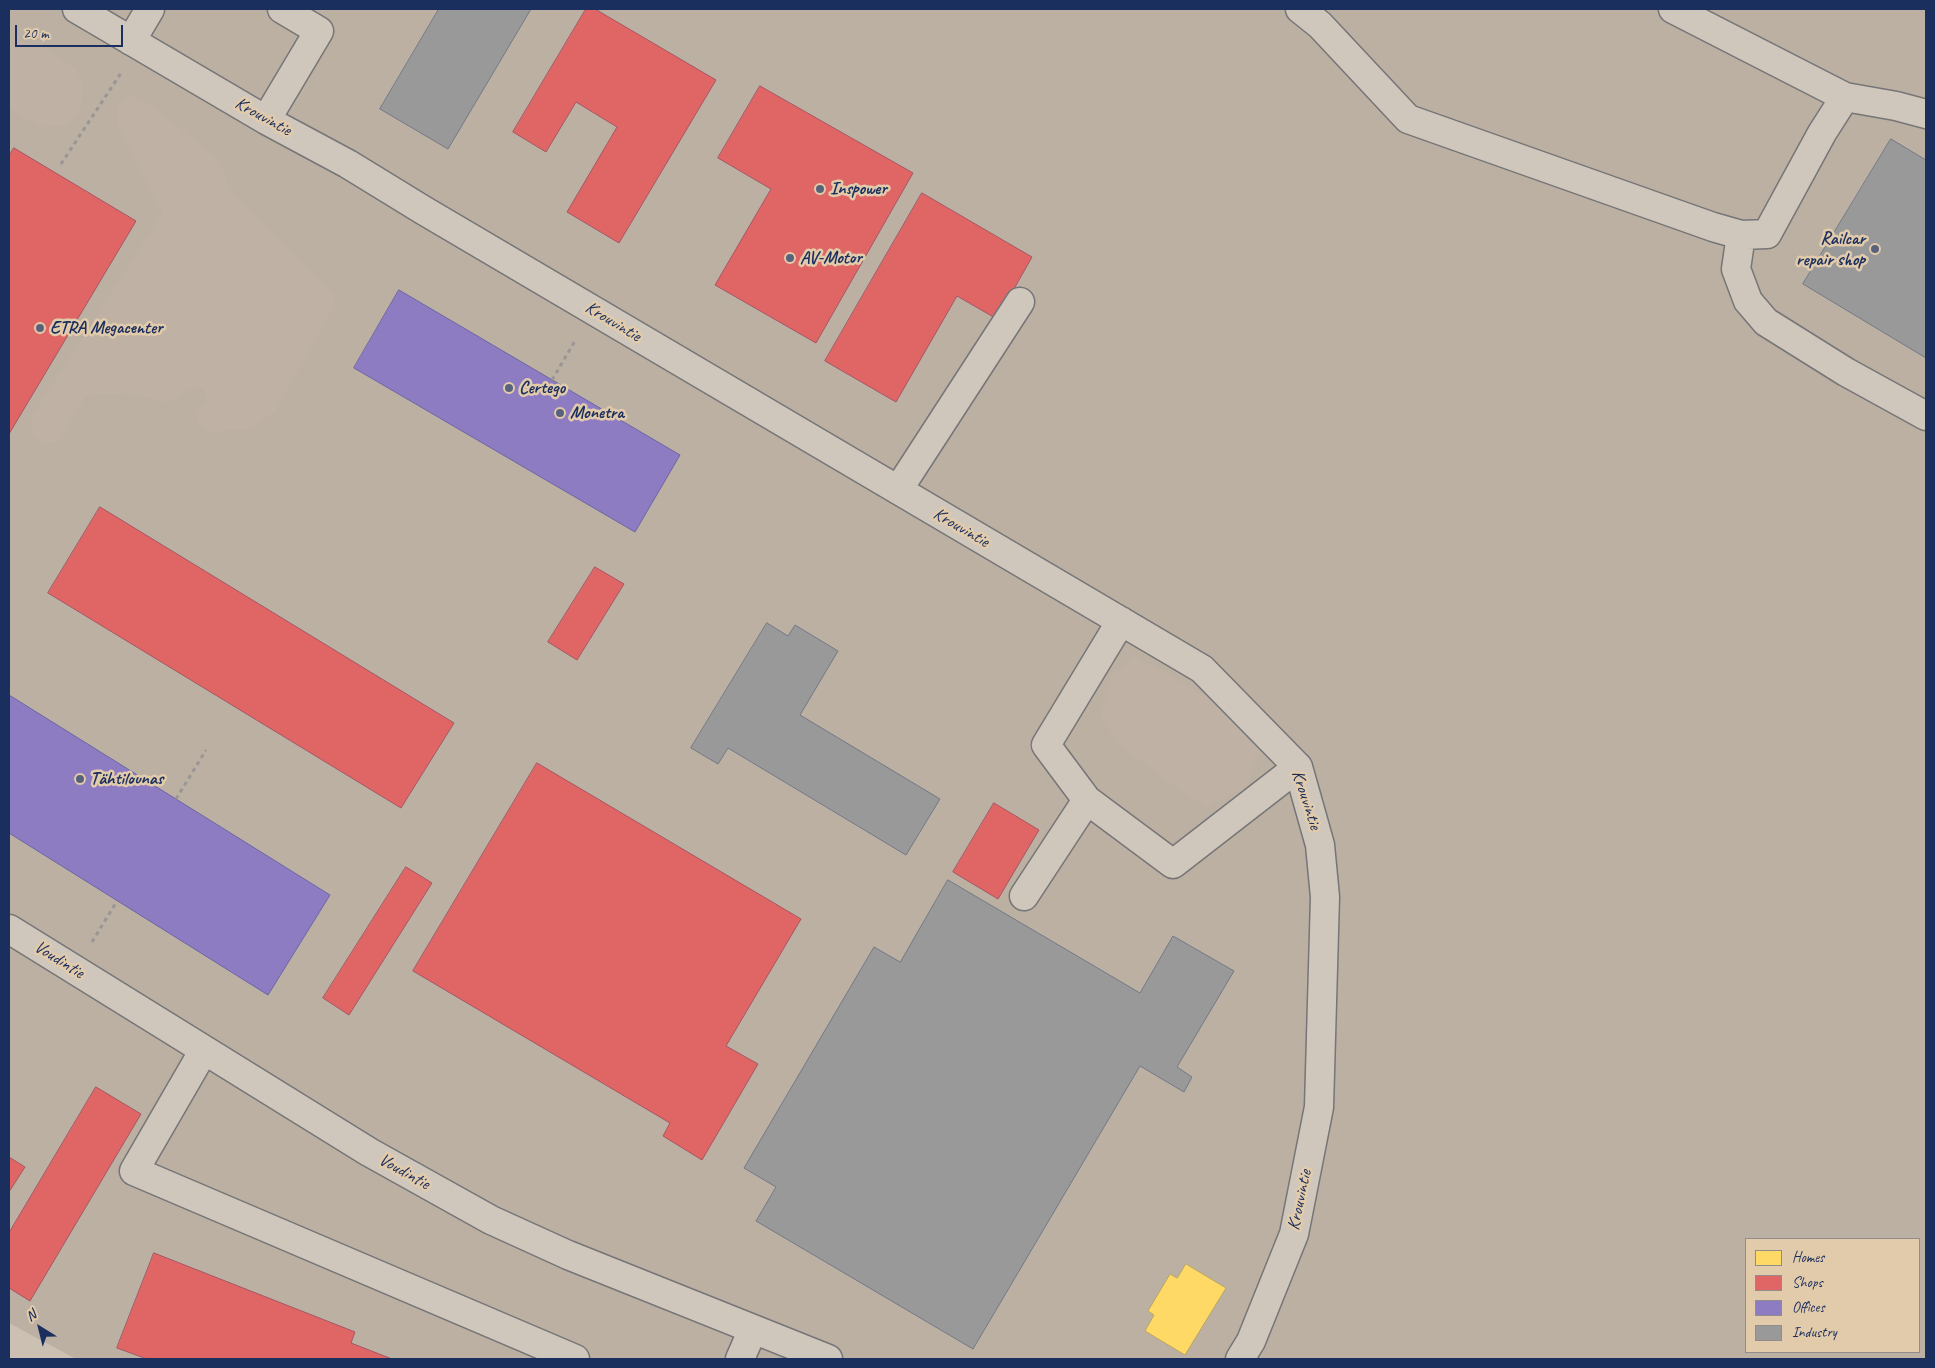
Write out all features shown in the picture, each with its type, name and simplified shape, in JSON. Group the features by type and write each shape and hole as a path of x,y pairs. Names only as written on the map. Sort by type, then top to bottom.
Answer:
{"street":[{"name":"Krouvintie","path":"77,9 266,120 348,164 1202,669 1298,767 1320,845 1325,896 1318,1107 1294,1234 1251,1341 1240,1359"},
{"path":"135,43 150,9"},
{"path":"266,120 320,30 282,9"},
{"path":"1300,9 1320,25 1408,119 1713,227 1741,235 1767,234 1822,133 1845,97"},
{"path":"1673,9 1845,97 1896,106 1926,114"},
{"path":"1741,235 1736,269 1748,301 1766,322 1846,372 1926,416"},
{"path":"898,490 1020,302"},
{"path":"1121,621 1046,744 1087,800 1173,864 1298,767"},
{"path":"1024,896 1087,800"},
{"name":"Voudintie","path":"9,929 370,1152 491,1220 568,1256 828,1359"},
{"path":"204,1050 134,1171 575,1359"},
{"path":"740,1359 753,1329"}],"path":[{"path":"61,164 135,43"},
{"path":"552,380 593,310"},
{"path":"176,799 206,750"},
{"path":"74,970 117,901"}],"shaded area":[{"path":"9,9 1926,9 1926,1359 76,1359 9,1323"},
{"path":"9,38 39,45 76,69 83,84 80,110 64,126 39,127 9,107"},
{"path":"130,95 151,105 219,160 231,193 302,261 334,295 335,305 275,411 253,429 211,432 197,422 197,414 206,401 205,391 199,387 188,390 167,402 124,393 86,396 58,441 41,445 32,433 31,418 163,213 118,127 117,105"},
{"path":"1134,656 1207,696 1260,751 1247,786 1206,808 1118,744 1101,716 1111,676"}],"building: Homes":[{"path":"1186,1264 1226,1288 1185,1355 1145,1331 1154,1315 1148,1311 1170,1274 1177,1278"}],"building: Shops":[{"path":"586,9 595,9 716,80 619,243 567,212 617,127 576,102 546,152 513,132"},
{"path":"760,86 913,173 816,343 715,285 771,189 718,158"},
{"name":"ETRA Megacenter","path":"14,148 136,221 9,434 9,156"},
{"path":"922,193 1032,257 997,319 957,296 896,402 825,361"},
{"path":"100,507 454,723 401,808 48,593"},
{"path":"595,567 624,584 577,660 548,642"},
{"path":"537,763 801,919 726,1046 758,1064 702,1160 663,1136 670,1123 413,971"},
{"path":"994,803 1039,830 998,899 953,872"},
{"path":"406,867 432,883 349,1015 323,998"},
{"path":"96,1087 141,1114 30,1301 9,1288 9,1233"},
{"path":"9,1157 25,1167 9,1192"},
{"path":"154,1253 355,1332 351,1343 392,1359 147,1359 117,1348"}],"building: Offices":[{"path":"399,290 680,455 635,532 354,368"},
{"path":"9,695 330,895 268,995 9,833"}],"building: Industry":[{"path":"439,9 531,9 448,149 380,109"},
{"name":"Railcar repair shop","path":"1891,139 1926,160 1926,358 1803,284"},
{"path":"767,623 788,636 795,625 838,651 800,715 940,799 906,855 728,748 718,764 691,748"},
{"path":"948,880 1140,993 1173,936 1234,971 1177,1067 1192,1077 1184,1092 1140,1066 973,1349 756,1221 776,1187 744,1168 874,947 900,962"}],"place":[{"name":"Inspower","path":"820,189"},
{"name":"Railcar repair shop","path":"1875,249"},
{"name":"AV-Motor","path":"790,258"},
{"name":"ETRA Megacenter","path":"40,328"},
{"name":"Certego","path":"509,388"},
{"name":"Monetra","path":"560,413"},
{"name":"Tähtilounas","path":"80,779"}]}
